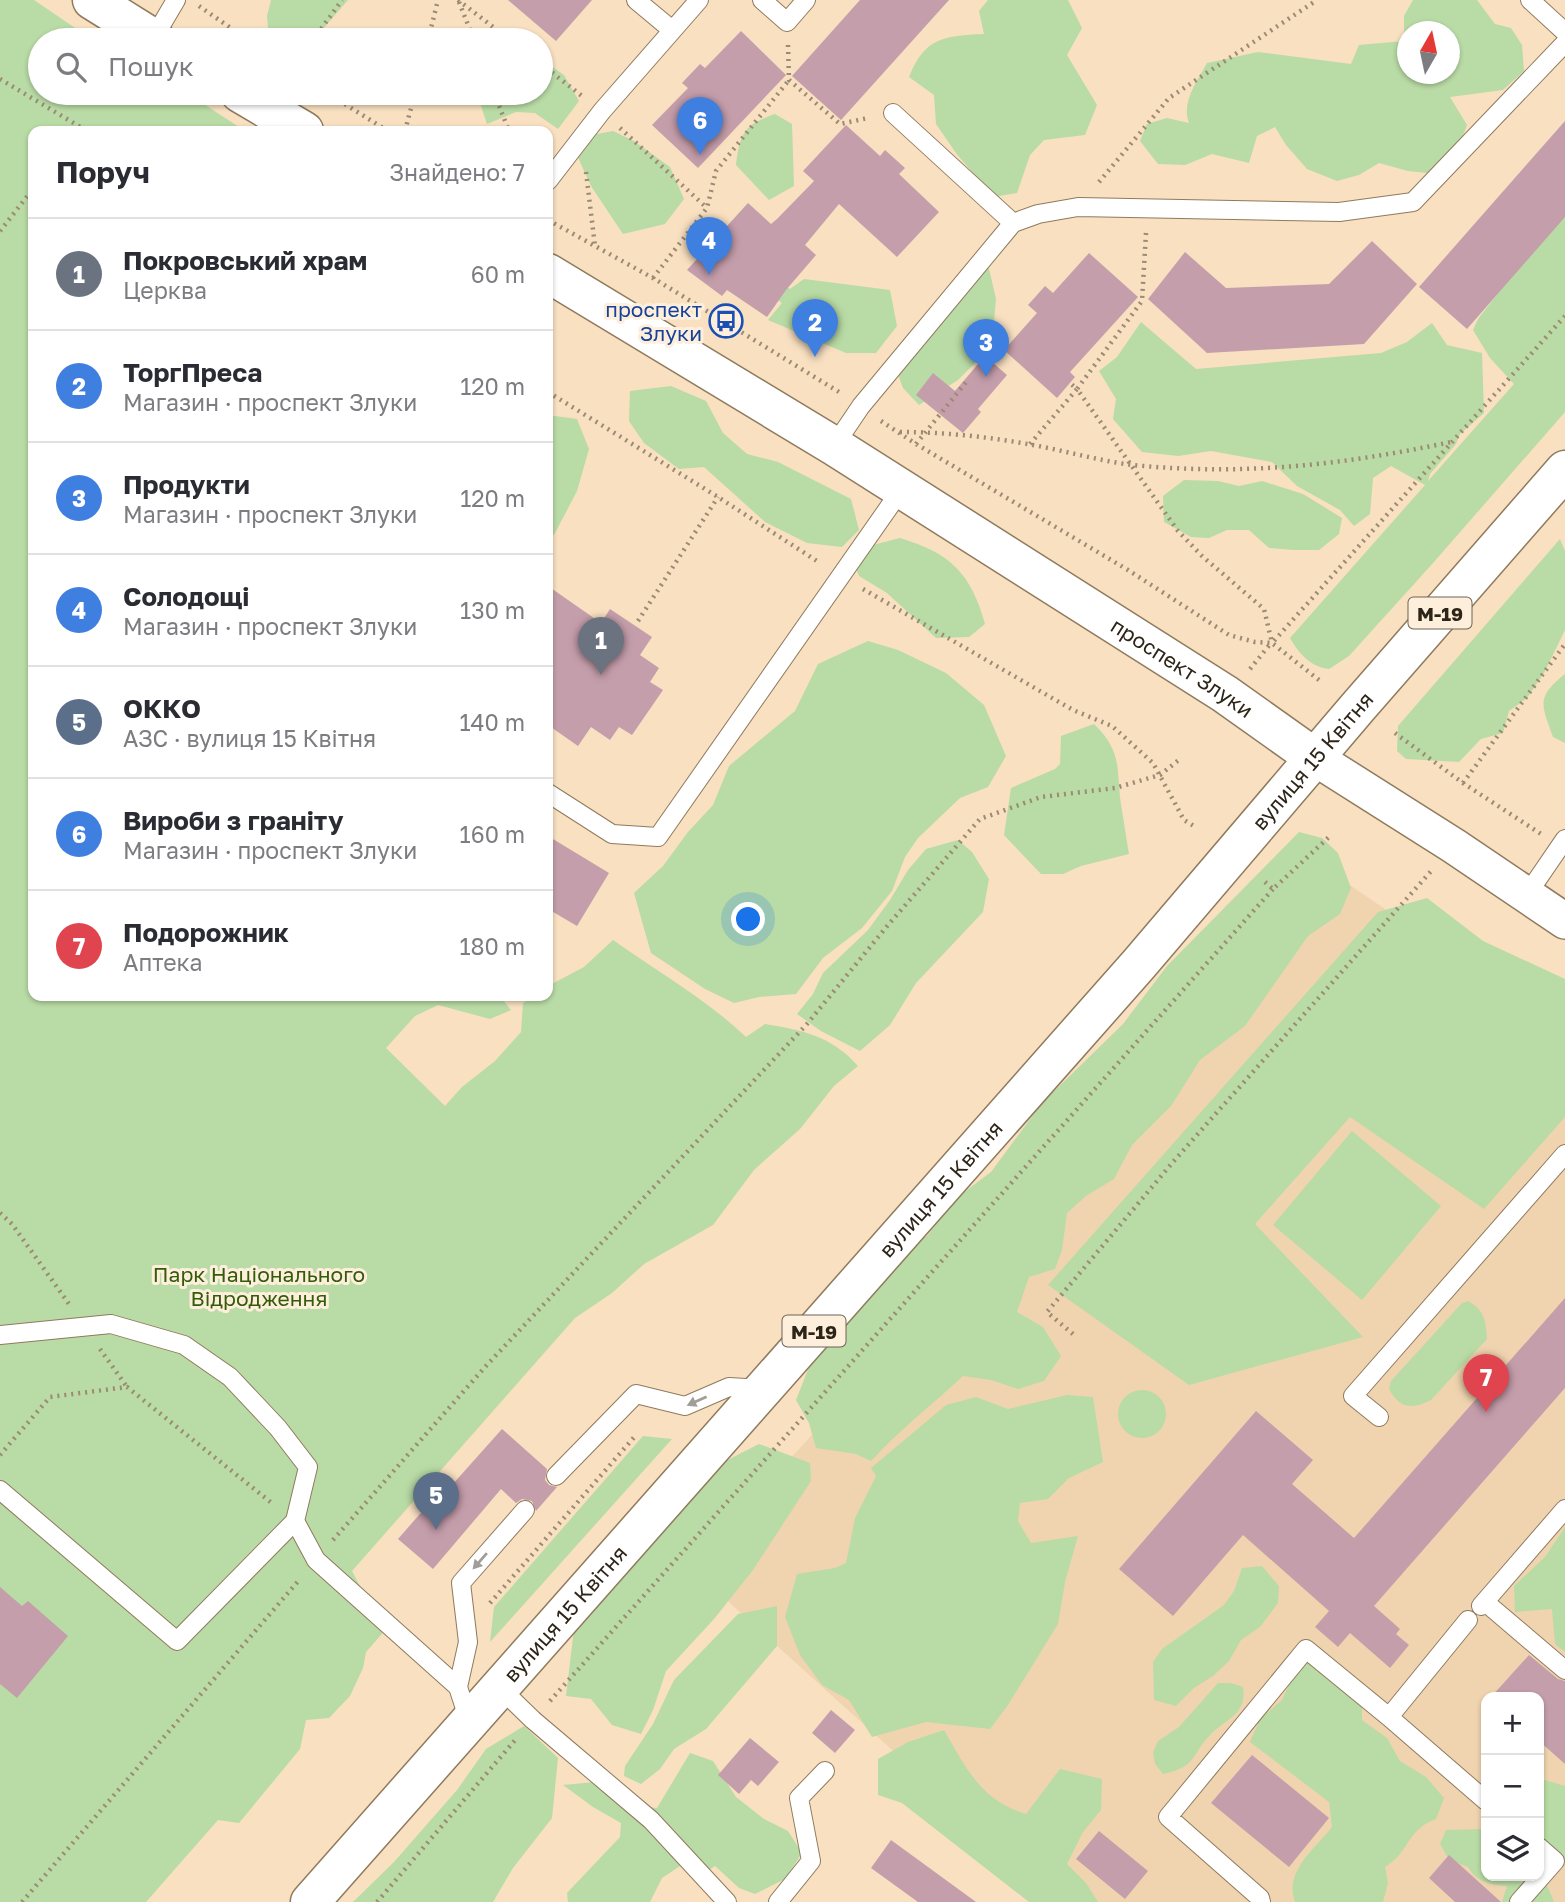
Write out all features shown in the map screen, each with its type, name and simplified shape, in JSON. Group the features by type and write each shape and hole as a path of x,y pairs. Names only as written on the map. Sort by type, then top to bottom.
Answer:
{"main road":[{"path":"92,0 137,28"},
{"path":"260,105 296,126"},
{"name":"проспект Злуки","path":"553,276 834,446 1226,694 1315,758"},
{"name":"вулиця 15 Квітня","path":"310,1902 464,1704 500,1688 1139,964 1565,470"}],"street":[{"path":"1315,758 1454,846 1565,921"}],"lane":[{"path":"160,28 176,0"},
{"path":"636,0 672,30"},
{"path":"553,174 602,111 699,0"},
{"path":"762,0 787,22 806,0"},
{"path":"1530,0 1565,32"},
{"path":"834,446 861,406 1013,222 1038,214 1078,207 1339,212 1413,202 1565,43"},
{"path":"893,113 1013,222"},
{"path":"553,796 612,834 658,837 901,490"},
{"path":"1526,896 1562,843"},
{"path":"1380,1418 1353,1396 1565,1154"},
{"path":"0,1335 111,1324 184,1345 230,1377 278,1428 308,1468 295,1521 177,1641 0,1490"},
{"path":"555,1476 636,1394 685,1406 729,1387 762,1389"},
{"path":"1565,1509 1483,1604 1565,1670"},
{"path":"464,1704 468,1642 461,1583 525,1510"},
{"path":"295,1521 316,1560 464,1704"},
{"path":"1389,1717 1468,1620"},
{"path":"1261,1902 1260,1898 1167,1817 1306,1649 1481,1797"},
{"path":"500,1688 533,1720 651,1820 727,1902"},
{"path":"778,1902 811,1861 799,1798 825,1771"},
{"path":"1544,1851 1555,1861 1544,1874"},
{"path":"1520,1902 1538,1881"}],"path":[{"path":"189,0 230,28"},
{"path":"322,28 342,0"},
{"path":"431,28 438,0"},
{"path":"1078,207 1169,98 1317,0"},
{"path":"459,1 469,28"},
{"path":"459,1 494,28"},
{"path":"653,278 706,208 716,171 789,80 787,22"},
{"path":"553,73 602,111 706,208"},
{"path":"0,79 28,97"},
{"path":"789,80 840,124 893,113"},
{"path":"41,105 73,126"},
{"path":"346,105 380,126"},
{"path":"406,126 412,105"},
{"path":"499,105 507,126"},
{"path":"582,136 595,247"},
{"path":"0,232 28,196"},
{"path":"1030,444 1077,389 1142,301 1148,207"},
{"path":"553,223 653,278 861,406 916,444 1128,570 1229,635 1255,642 1272,642"},
{"path":"1242,678 1565,316"},
{"path":"916,444 967,381"},
{"path":"1070,383 1077,389 1178,531 1202,556 1264,608 1272,642 1319,680"},
{"path":"553,395 718,496 841,576 1073,710 1112,726 1153,763 1184,820 1197,828"},
{"path":"898,432 925,432 1030,444 1130,465 1219,470 1302,468 1451,442"},
{"path":"638,621 718,496"},
{"path":"1463,783 1565,644"},
{"path":"1395,733 1463,783 1562,843"},
{"path":"23,1902 485,1367 807,1024 980,819 1041,797 1115,788 1160,775 1180,759"},
{"path":"377,1902 533,1720 1273,889 1329,837"},
{"path":"1073,1334 1047,1312 1173,1162 1454,846"},
{"path":"1265,882 1273,889"},
{"path":"0,1213 12,1224 127,1387 295,1521"},
{"path":"0,1455 50,1397 127,1387"},
{"path":"466,1630 665,1401"}],"shaded area":[{"path":"1326,869 1565,1031 1565,1902 1060,1902 691,1568"}],"green space":[{"name":"Парк Національного Відродження","path":"0,0 34,0 75,28 28,28 28,105 205,105 237,126 28,126 28,1001 504,1001 511,1010 490,1019 438,1005 415,1016 386,1048 445,1106 462,1087 495,1061 521,1032 523,1003 553,1001 553,983 584,967 613,940 698,998 746,1037 765,1024 804,1032 827,1041 858,1066 834,1086 800,1129 754,1170 713,1225 644,1264 612,1293 575,1318 352,1571 388,1627 366,1652 363,1668 350,1696 329,1718 306,1720 300,1749 239,1823 218,1820 146,1902 0,1902"},
{"path":"271,0 348,0 324,28 268,28 267,16"},
{"path":"988,0 1068,0 1082,28 1067,55 1097,105 1085,135 1044,140 1030,155 1017,193 993,197 936,124 934,95 909,77 929,46 947,38 984,34 979,11"},
{"path":"1413,0 1477,0 1495,24 1511,28 1522,45 1524,71 1503,90 1450,97 1467,125 1455,157 1427,173 1379,163 1359,175 1337,181 1307,169 1286,145 1275,127 1257,136 1249,163 1212,154 1185,165 1158,164 1140,141 1147,124 1167,118 1189,123 1189,100 1207,63 1258,52 1351,64 1359,45 1397,42 1397,84 1460,84 1460,21 1404,21"},
{"path":"553,67 564,75 579,101 558,129 535,113 516,112 487,124 481,105 553,105"},
{"path":"775,114 792,124 794,186 769,200 736,165 739,145 745,132 756,122"},
{"path":"613,131 634,141 670,167 684,199 665,224 623,234 591,186 576,153 587,136"},
{"path":"1565,207 1565,412 1349,656 1329,669 1311,663 1290,638 1425,485 1391,466 1373,478 1370,514 1354,526 1340,510 1297,486 1272,462 1211,451 1178,456 1142,452 1113,419 1116,399 1099,371 1117,357 1141,322 1196,369 1381,353 1407,342 1432,323 1447,345 1482,353 1484,413 1460,434 1456,444 1430,474 1428,481 1514,384 1490,358 1473,330 1478,319"},
{"path":"749,258 790,289 804,279 890,290 897,326 876,353 846,353 768,320 782,303 725,263"},
{"path":"987,260 996,299 994,321 986,352 958,380 919,405 903,388 893,361"},
{"path":"671,386 706,401 723,433 747,454 778,462 851,499 859,530 842,547 807,543 765,522 704,467 679,469 644,443 629,421 630,391"},
{"path":"553,416 577,419 589,449 577,491 554,535"},
{"path":"1184,480 1218,481 1239,486 1262,481 1303,494 1342,518 1339,534 1319,550 1269,548 1249,530 1227,530 1209,538 1191,537 1164,522 1163,496"},
{"path":"900,538 932,551 956,568 973,591 985,624 969,637 936,638 887,593 859,576 853,561 873,545"},
{"path":"1560,539 1565,551 1565,630 1544,673 1527,698 1509,711 1503,733 1481,739 1459,762 1406,759 1397,751 1398,726"},
{"path":"868,641 898,650 946,673 984,705 1006,756 988,787 960,798 918,838 905,857 892,891 862,928 823,958 796,994 759,997 734,1003 705,989 651,953 634,893 663,866 688,832 713,805 729,766 795,711 818,664"},
{"path":"1565,674 1565,743 1553,737 1544,702 1549,689"},
{"path":"1094,724 1114,752 1129,854 1081,866 1063,874 1041,874 1004,835 1011,788 1055,769 1060,764 1061,736"},
{"path":"1299,832 1322,838 1338,853 1351,888 1340,914 1308,936 1245,1026 1200,1060 1171,1106 1132,1145 1114,1179 1086,1196 1067,1213 1062,1250 1055,1269 1029,1277 1017,1312 1043,1327 1061,1356 1044,1381 1018,1389 991,1380 963,1376 871,1461 856,1454 816,1448 809,1423 796,1400 811,1362 844,1328 873,1263 927,1236 955,1199 991,1172 1042,1103 1123,1024 1167,966"},
{"path":"958,840 972,852 989,879 983,912 916,983 890,1025 860,1051 821,1031 797,1014 813,994 823,973 868,930 908,870 926,849"},
{"path":"1427,898 1483,941 1565,979 1565,1117 1484,1209 1350,1117 1255,1224 1363,1337 1189,1385 1048,1285 1378,912"},
{"path":"1352,1131 1441,1206 1362,1300 1273,1225"},
{"path":"1468,1301 1478,1308 1483,1316 1487,1339 1431,1400 1412,1406 1397,1400 1389,1389 1391,1381 1462,1303"},
{"path":"1142,1390 1159,1397 1166,1414 1159,1431 1142,1438 1125,1431 1118,1414 1125,1397"},
{"path":"1067,1395 1093,1397 1103,1462 1069,1478 1048,1499 1020,1503 1018,1521 1031,1543 1078,1536 1065,1582 1058,1624 990,1729 926,1722 872,1737 849,1700 822,1685 800,1655 785,1617 797,1574 835,1568 846,1563 855,1518 876,1476 871,1468 946,1405 976,1397 1008,1409"},
{"path":"643,1436 672,1439 490,1642 494,1607"},
{"path":"759,1444 810,1463 811,1481 753,1570 714,1619 666,1671 653,1710 641,1734 612,1725 591,1699 566,1696 575,1621 712,1468"},
{"path":"1565,1527 1565,1652 1555,1644 1552,1609 1515,1612 1514,1586 1545,1557"},
{"path":"1262,1566 1279,1586 1278,1603 1260,1627 1241,1640 1229,1661 1176,1706 1154,1700 1153,1662 1162,1649 1224,1605 1234,1591 1242,1568"},
{"path":"777,1606 777,1646 706,1729 674,1749 660,1769 641,1784 624,1776 625,1766 653,1724 674,1680 738,1614"},
{"path":"1325,1652 1357,1685 1362,1697 1362,1720 1387,1738 1400,1761 1426,1777 1444,1798 1436,1819 1419,1829 1399,1855 1385,1867 1388,1883 1383,1902 1295,1902 1293,1891 1297,1871 1332,1827 1329,1802 1250,1742 1260,1719 1282,1700 1299,1663"},
{"path":"1218,1683 1243,1687 1239,1709 1205,1740 1188,1763 1163,1774 1155,1764 1153,1752 1158,1741 1179,1727"},
{"path":"524,1726 558,1758 552,1818 513,1868 493,1902 353,1902 394,1862 457,1790 486,1749"},
{"path":"944,1730 968,1770 986,1792 1010,1808 1026,1814 1060,1769 1102,1779 1101,1810 1083,1832 1067,1864 1086,1883 1098,1902 1029,1902 902,1803 878,1795 878,1759 908,1742"},
{"path":"690,1753 713,1761 736,1797 764,1819 788,1831 802,1853 785,1879 755,1894 739,1888 715,1866 699,1877 683,1864 662,1878 650,1902 568,1902 567,1893 620,1837 621,1823 563,1785 595,1782 634,1806 657,1808"},
{"path":"1544,1780 1565,1786 1565,1859 1552,1852 1544,1866 1544,1818"},
{"path":"1481,1829 1481,1880 1468,1867 1449,1860 1440,1844 1446,1830"},
{"path":"1544,1878 1554,1902 1502,1902 1507,1886 1483,1881 1544,1881"}],"building":[{"path":"508,0 592,0 556,41 553,38 553,28 541,28"},
{"path":"860,0 949,0 841,120 792,76"},
{"path":"741,31 786,75 698,168 652,125 688,88 682,83 700,64 705,68"},
{"path":"1565,121 1565,217 1467,329 1419,287"},
{"path":"846,125 880,156 885,150 905,168 899,174 939,212 897,257 839,204 805,245 816,255 767,317 727,290 722,296 687,270 748,203 771,224 777,219 814,181 803,171"},
{"path":"1372,241 1417,284 1364,344 1207,353 1148,299 1185,252 1226,288 1329,284"},
{"path":"1089,253 1138,297 1070,372 1075,377 1057,398 1004,350 1037,313 1028,305 1045,286 1053,293"},
{"path":"985,356 1007,375 978,409 981,412 963,433 916,395 933,373 955,391"},
{"path":"553,589 601,623 610,609 652,637 640,655 659,668 650,682 663,690 632,735 619,727 610,740 591,727 578,746 553,728"},
{"path":"553,839 609,873 577,926 553,912"},
{"path":"1565,1298 1565,1388 1374,1606 1400,1629 1396,1634 1409,1645 1390,1668 1350,1633 1338,1647 1315,1627 1329,1611 1243,1535 1173,1616 1119,1569 1256,1411 1313,1460 1292,1484 1354,1538"},
{"path":"502,1429 547,1469 545,1480 549,1485 557,1487 536,1511 532,1501 522,1499 516,1503 501,1489 433,1569 398,1539 440,1491 444,1494"},
{"path":"0,1587 22,1606 28,1601 68,1636 17,1698 0,1684"},
{"path":"1529,1655 1558,1679 1565,1681 1565,1764 1544,1745 1544,1692 1496,1692"},
{"path":"831,1710 855,1730 835,1753 812,1733"},
{"path":"750,1738 779,1762 758,1786 751,1780 739,1794 718,1775"},
{"path":"1252,1755 1329,1818 1289,1867 1211,1803"},
{"path":"1099,1831 1148,1871 1125,1899 1076,1859"},
{"path":"891,1840 976,1902 918,1902 871,1868"},
{"path":"1449,1855 1501,1902 1455,1902 1429,1878"}],"place":[{"name":"Вироби з граніту","path":"700,155"},
{"name":"Солодощі","path":"709,275"},
{"name":"проспект Злуки","path":"726,321"},
{"name":"ТоргПреса","path":"815,357"},
{"name":"Продукти","path":"986,377"},
{"name":"Покровський храм","path":"601,675"},
{"name":"Подорожник","path":"1486,1412"},
{"name":"ОККО","path":"436,1530"}]}
